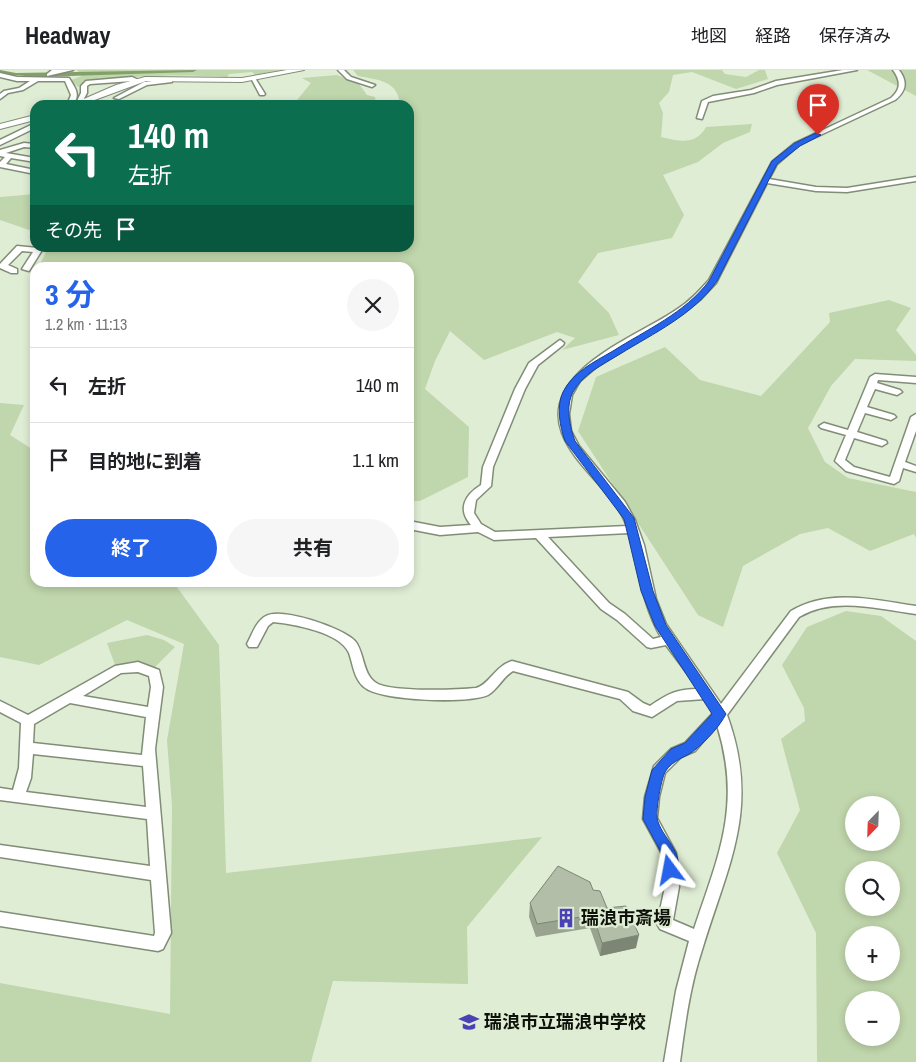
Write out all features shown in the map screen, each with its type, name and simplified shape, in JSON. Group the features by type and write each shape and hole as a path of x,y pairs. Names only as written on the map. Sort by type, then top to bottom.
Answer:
{"main road":[{"path":"87,100 138,81 253,79 300,70"},
{"path":"0,127 30,118"}],"street":[{"path":"0,97 6,92 22,89 46,77 70,70"},
{"path":"341,70 349,78 372,85"},
{"path":"700,118 705,101 713,98 752,92 776,82 854,70"},
{"path":"672,1062 678,1018 699,938 728,848 736,814 736,776 731,747 720,714 661,626 647,591 629,518 570,441 564,416 568,393 578,378 596,363 681,312 702,296 713,281 774,163 798,144 894,99 902,90 903,85 903,78 896,70"},
{"path":"0,75 18,79 46,77 67,79 75,92 73,100"},
{"path":"79,100 84,93 84,86 88,82 132,79 138,81"},
{"path":"117,98 146,83 182,79"},
{"path":"253,79 262,94"},
{"path":"0,143 30,128"},
{"path":"0,153 24,145 30,146"},
{"path":"30,152 11,156 1,165 30,171"},
{"path":"0,153 30,159"},
{"path":"764,180 816,188 847,190 916,179"},
{"path":"14,271 3,266 20,248 30,249"},
{"path":"26,269 30,263"},
{"path":"0,270 14,271 30,268"},
{"path":"560,343 534,364 520,389 488,466 486,486 478,490 468,502 468,511 479,528 494,536 633,529"},
{"path":"916,380 875,377 840,461 850,469 894,481 913,438 916,417"},
{"path":"872,385 898,392"},
{"path":"862,409 891,417"},
{"path":"824,426 882,443"},
{"path":"900,464 916,469"},
{"path":"414,526 440,530 479,528"},
{"path":"539,534 605,606 621,617 650,644 670,640"},
{"path":"699,938 664,924 672,887 669,854 650,819 651,803 659,770 676,753 690,747 720,714 795,614 805,606 823,602 845,602 916,610"},
{"path":"253,644 264,623 271,618 287,618 316,627 338,636 350,644 363,676 372,687 394,693 468,695 483,692 498,674 512,666 624,695 638,707 652,712 673,697 683,694 708,694"},
{"path":"0,919 158,944 163,933 148,761 157,677 152,670 138,667 119,669 28,721"},
{"path":"69,698 154,713"},
{"path":"0,706 28,721"},
{"path":"17,797 24,783 28,764 26,748 28,721"},
{"path":"26,748 148,761"},
{"path":"0,794 152,814"},
{"path":"0,851 158,874"}],"green space":[{"path":"77,70 281,70 255,75 252,72 229,74 227,77 105,78 84,83 78,87 71,80 82,76"},
{"path":"353,70 722,70 725,74 746,77 759,70 765,70 768,79 736,89 692,72 673,75 669,92 659,103 663,113 661,137 686,141 697,137 706,127 752,124 750,132 723,143 698,162 663,175 684,215 672,238 598,253 578,282 609,313 619,335 562,350 575,338 557,332 484,360 450,331 435,361 425,389 469,427 468,477 420,501 414,501 414,262 41,262 46,252 414,252 414,100 399,100 395,90 386,83 358,76"},
{"path":"867,70 916,70 916,96"},
{"path":"337,75 359,84 367,95 375,97 375,100 297,100 311,83 302,78"},
{"path":"30,194 30,230 0,220 0,197"},
{"path":"889,300 911,308 896,330 916,355 916,361 855,359 831,386 808,428 825,462 848,478 916,492 916,538 914,534 870,551 828,528 800,534 743,566 723,627 698,615 578,431 596,377 665,347 700,380 761,396 830,322 829,313"},
{"path":"0,403 24,405 10,435 30,448 30,587 177,587 219,645 226,873 542,837 467,927 468,984 333,981 311,1062 0,1062 0,983 170,1014 172,806 167,740 184,644 127,620 39,665 0,657"},
{"path":"846,611 881,616 916,641 916,1062 817,1062 816,933 777,853 800,810 781,739 805,721 804,708 782,665 807,627"},
{"path":"147,635 164,640 175,647 152,670 134,664 115,665 107,643"}],"building":[{"name":"瑞浪市斎場","path":"558,866 590,882 593,890 600,891 607,908 626,906 639,935 602,943 593,915 537,924 530,903"}],"waterway":[{"path":"0,72 16,75 38,75 193,70"}],"place":[{"name":"瑞浪市斎場","path":"566,918"},
{"name":"瑞浪市立瑞浪中学校","path":"469,1022"}],"route":[{"path":"670,870 669,854 650,819 652,797 659,770 676,753 690,747 720,714 661,626 647,591 629,518 570,441 565,428 564,407 568,393 585,371 681,312 702,296 713,281 774,163 798,144 818,135"}]}
